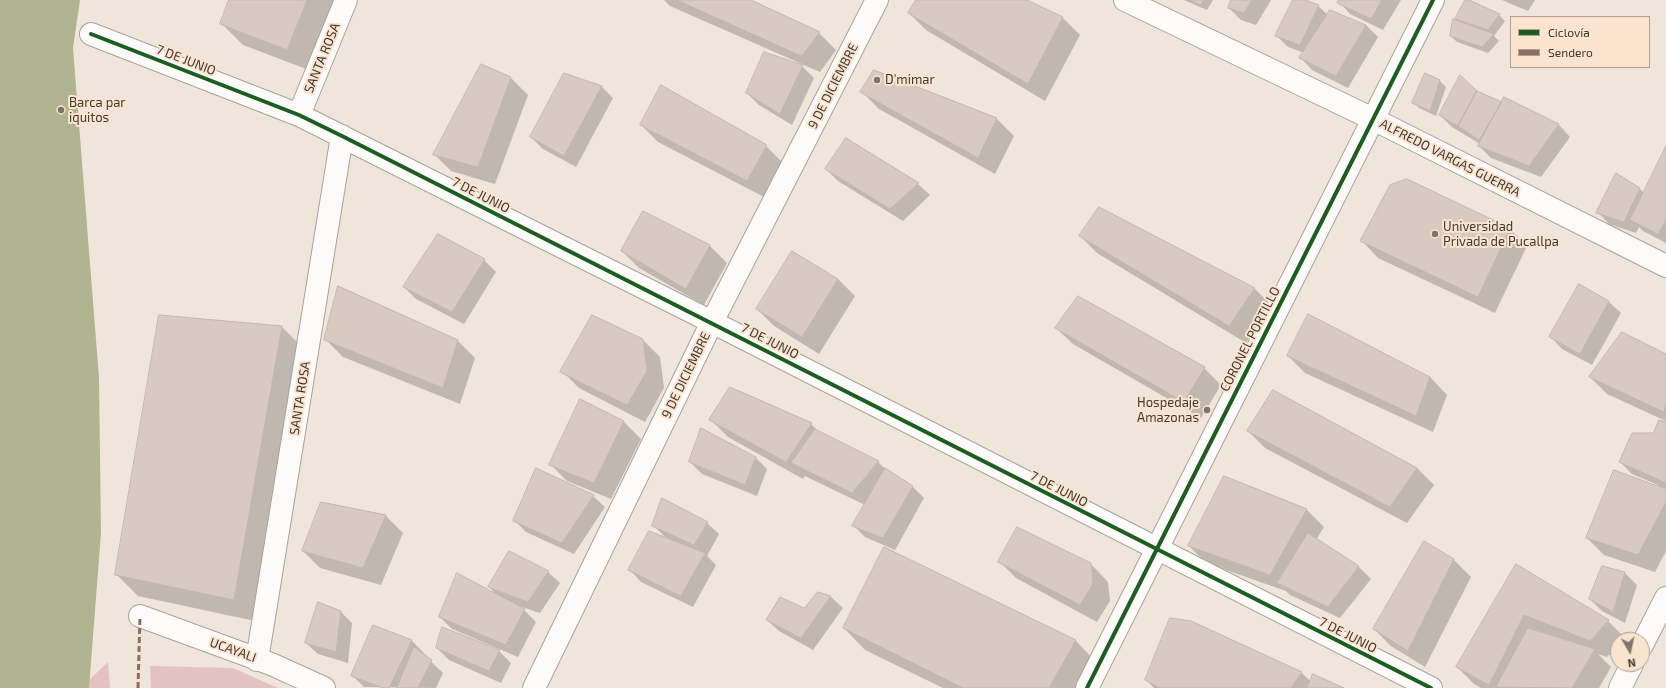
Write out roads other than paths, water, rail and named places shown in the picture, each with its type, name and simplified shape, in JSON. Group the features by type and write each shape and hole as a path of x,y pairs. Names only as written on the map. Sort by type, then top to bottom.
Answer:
{"street":[{"name":"SANTA ROSA","path":"298,115 346,0"},
{"name":"9 DE DICIEMBRE","path":"534,688 712,322 877,0"},
{"name":"ALFREDO VARGAS GUERRA","path":"1125,0 1373,119 1666,266"},
{"name":"CORONEL PORTILLO","path":"1087,688 1155,549 1433,0"},
{"name":"7 DE JUNIO","path":"91,34 298,115 342,136 712,322 1155,549 1431,688"},
{"name":"SANTA ROSA","path":"257,660 342,136"},
{"path":"1649,632 1666,598"},
{"name":"UCAYALI","path":"140,616 271,664 324,688"},
{"path":"1620,688 1628,672"}],"place":[{"name":"D'mimar","path":"877,80"},
{"name":"Barca par iquitos","path":"61,110"},
{"name":"Universidad Privada de Pucallpa","path":"1435,234"},
{"name":"Hospedaje Amazonas","path":"1207,410"}]}
